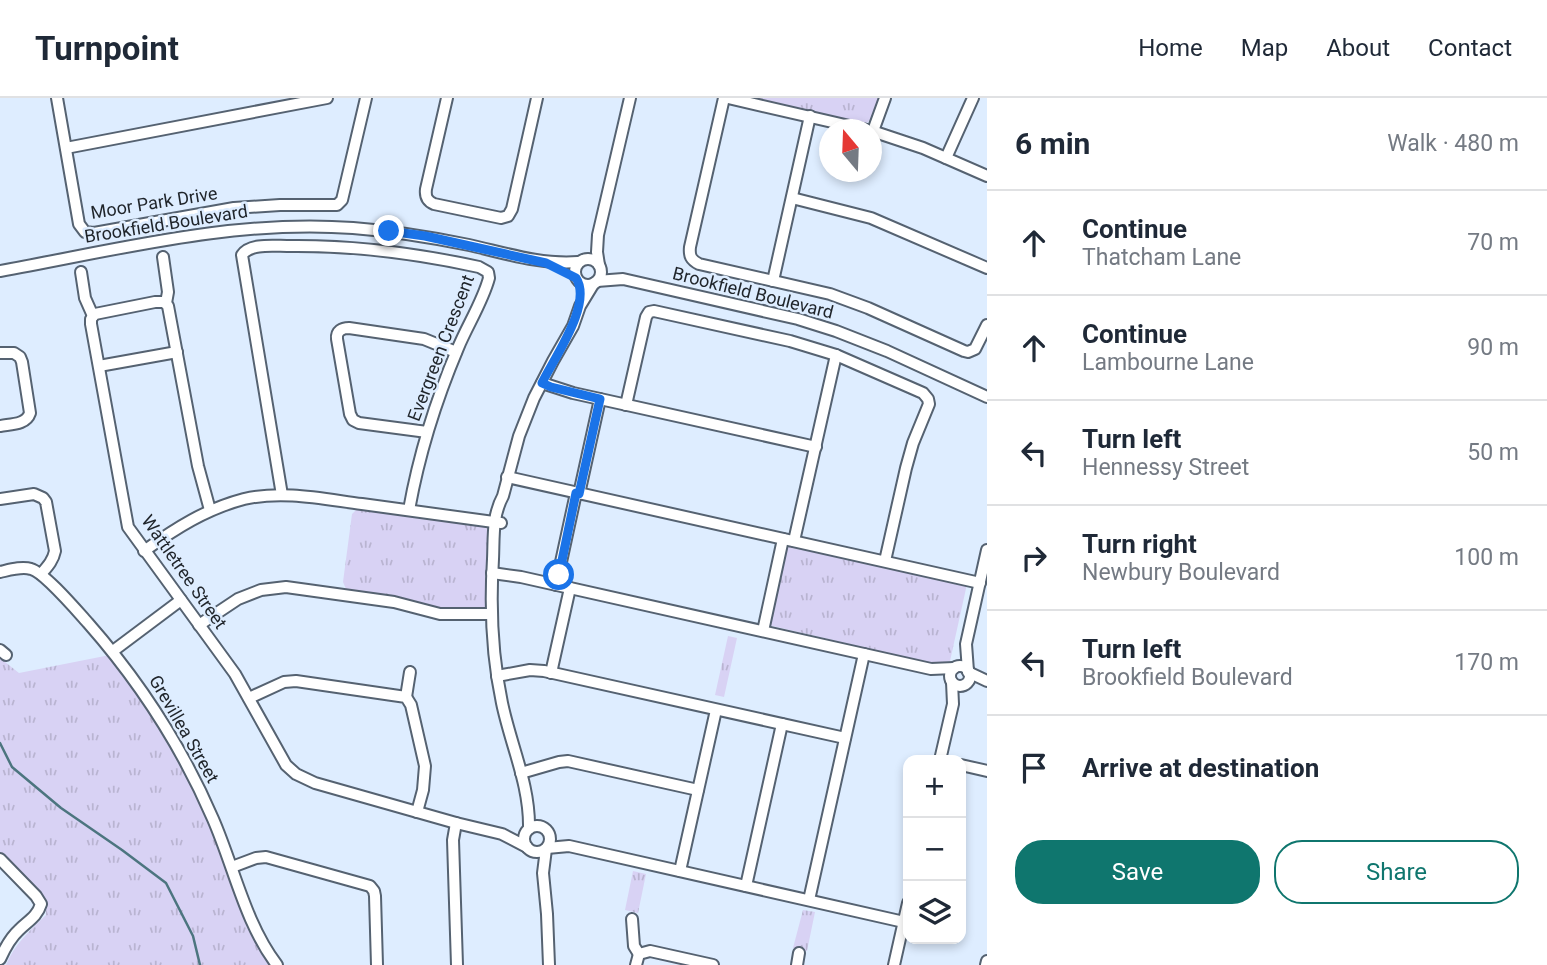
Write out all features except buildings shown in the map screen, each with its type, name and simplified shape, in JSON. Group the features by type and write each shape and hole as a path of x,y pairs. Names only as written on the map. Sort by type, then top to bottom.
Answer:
{"street":[{"name":"Moor Park Drive","path":"57,98 79,224 87,233 234,208 335,206 342,200 366,98"},
{"path":"66,148 327,98"},
{"path":"447,98 426,196 435,204 501,218 508,216 512,209 537,98"},
{"path":"549,965 542,873 546,848 550,842 547,831 538,822 528,802 507,722 498,676 492,614 493,555 507,477 519,436 542,383 573,326 580,306 600,277 598,235 630,98"},
{"path":"823,119 726,98 690,255 693,261 830,294 968,352 975,349 987,325"},
{"path":"876,119 886,98"},
{"path":"946,158 973,98"},
{"path":"774,281 810,116"},
{"path":"882,134 914,144 987,176"},
{"path":"792,198 843,209 880,221 987,268"},
{"name":"Brookfield Boulevard","path":"0,271 211,232 303,226 425,236 546,263 580,261"},
{"path":"580,306 574,270 598,235"},
{"name":"Evergreen Crescent","path":"282,495 242,259 246,250 257,247 367,248 417,255 485,270 489,275 489,282 456,352 427,432 409,510"},
{"path":"163,257 168,292 166,303 170,310 196,459 210,510"},
{"path":"580,261 589,258 600,267"},
{"name":"Brookfield Boulevard","path":"546,263 577,280"},
{"name":"Brookfield Boulevard","path":"600,267 624,279 798,319 836,331 987,397"},
{"name":"Wattletree Street","path":"81,272 85,298 93,316 91,324 126,521 131,534 235,674 281,758 296,775 315,783 502,834 529,849"},
{"name":"Brookfield Boulevard","path":"596,282 624,279"},
{"path":"577,280 586,285 596,282"},
{"path":"93,316 99,312 155,302 166,303"},
{"path":"626,405 646,317 649,312 654,311 790,341 836,355 923,393 929,404 913,443 885,561"},
{"path":"427,432 353,419 337,334 349,328 412,337 456,352"},
{"path":"0,354 12,352 21,359 30,409 30,416 26,420 0,426"},
{"path":"99,366 177,352"},
{"path":"763,632 816,447 836,355"},
{"path":"542,383 600,399 816,447"},
{"path":"556,585 600,399"},
{"path":"507,477 980,583"},
{"path":"0,499 34,494 43,498 55,551 41,574 30,568 0,572"},
{"path":"145,551 185,523 210,510 247,498 282,495 308,496 498,522"},
{"path":"958,683 950,673 966,644 987,550"},
{"path":"492,573 521,577 931,669 958,683 986,681"},
{"name":"Grevillea Street","path":"41,574 113,651 149,701 184,760 214,820 249,913 267,951 277,965"},
{"path":"200,625 238,599 261,590 286,587 394,602 440,614 492,614"},
{"path":"551,673 570,588"},
{"path":"113,651 181,600"},
{"path":"942,755 958,683 969,677 966,644"},
{"path":"809,900 864,654"},
{"path":"931,669 961,666 986,681"},
{"path":"498,676 530,670 551,673 845,738"},
{"path":"410,672 406,697 411,705 425,766 423,790 417,811"},
{"path":"249,698 284,682 296,681 406,697"},
{"path":"681,871 716,710"},
{"path":"746,886 782,724"},
{"path":"521,773 568,761 698,790"},
{"path":"966,766 987,771"},
{"path":"528,802 528,830 524,839 542,873"},
{"path":"456,823 453,840 457,965"},
{"path":"528,830 537,826 569,846"},
{"name":"Wattletree Street","path":"502,834 528,830"},
{"path":"529,849 539,852 546,848 569,846 903,922"},
{"path":"232,867 266,857 370,886 375,896 377,965"},
{"path":"0,859 41,904 37,914 11,939 0,959"},
{"path":"632,919 637,960 650,951 713,965"},
{"path":"894,965 903,926"},
{"path":"797,965 799,953"}],"green space":[{"path":"745,98 880,98 871,119 837,119"},
{"path":"361,508 488,526 491,530 489,559 486,562 487,605 483,609 446,611 346,589 343,582 352,514"},
{"path":"787,544 967,584 950,661 935,664 768,625"},
{"path":"728,636 737,638 724,697 715,695"},
{"path":"115,654 173,742 273,965 6,965 18,944 46,915 45,900 0,854 0,658 19,673"},
{"path":"633,871 646,874 638,913 625,910"},
{"path":"803,910 815,912 807,951 793,948"}],"waterway":[{"path":"0,743 12,767 61,808 166,883 193,936 200,965"}],"route":[{"path":"389,231 425,236 546,263 579,282 580,306 573,326 542,383 600,399 559,575"}]}
